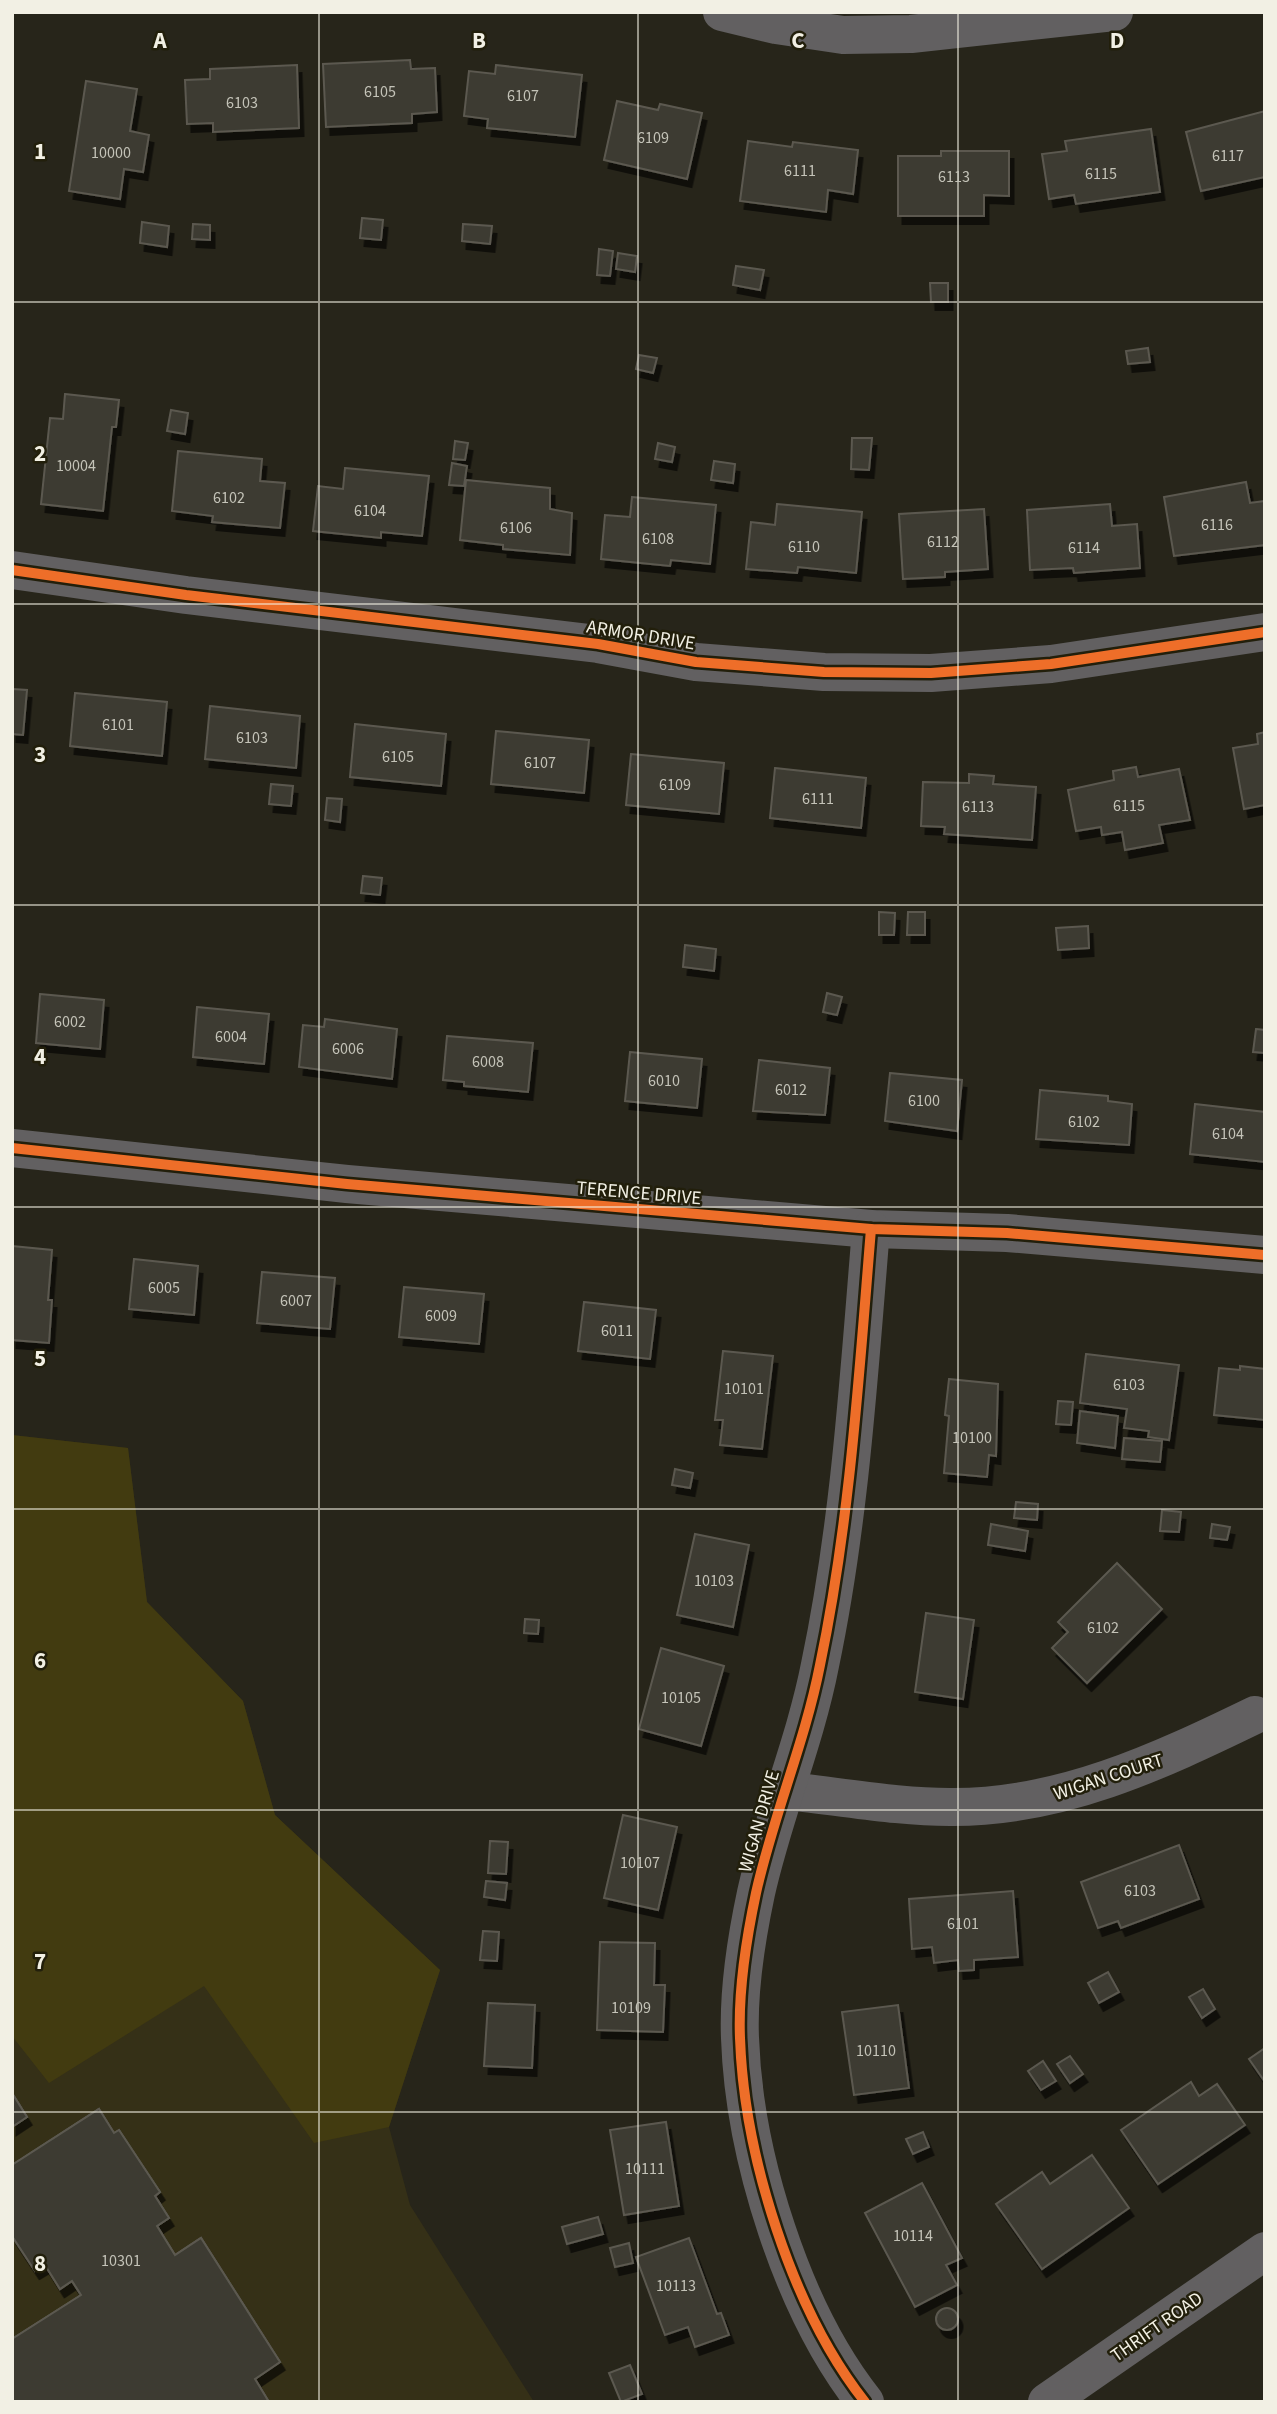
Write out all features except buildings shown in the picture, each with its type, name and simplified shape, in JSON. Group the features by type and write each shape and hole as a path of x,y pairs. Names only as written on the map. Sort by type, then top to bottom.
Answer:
{"street":[{"path":"722,12 776,25 843,35 911,34 1115,12"},
{"name":"ARMOR DRIVE","path":"12,570 186,595 598,644 696,662 824,673 931,673 1051,664 1265,632"},
{"name":"TERENCE DRIVE","path":"12,1148 347,1184 871,1229 1007,1233 1265,1255"},
{"name":"WIGAN DRIVE","path":"864,2402 848,2381 823,2336 795,2276 764,2190 751,2133 740,2039 743,1979 756,1891 820,1666 836,1570 857,1392 871,1229"},
{"name":"WIGAN COURT","path":"785,1791 950,1807 1034,1800 1093,1785 1165,1759 1255,1715"},
{"name":"THRIFT ROAD","path":"1047,2402 1265,2251"}],"shaded area":[{"path":"12,1435 128,1448 147,1602 243,1701 275,1815 440,1970 389,2127 410,2205 534,2402 12,2402"},
{"path":"12,1435 128,1448 147,1602 243,1701 275,1815 440,1970 389,2127 314,2143 204,1986 49,2083 12,2036"}],"cycle path":[{"path":"12,570 186,595 598,644 696,662 824,672 931,673 1051,664 1265,632"},
{"path":"12,1148 347,1184 871,1229 1007,1233 1265,1255"},
{"path":"865,2402 839,2365 815,2323 794,2277 777,2229 751,2131 740,2038 740,2002 756,1893 814,1694 830,1611 852,1448 871,1229"}]}
